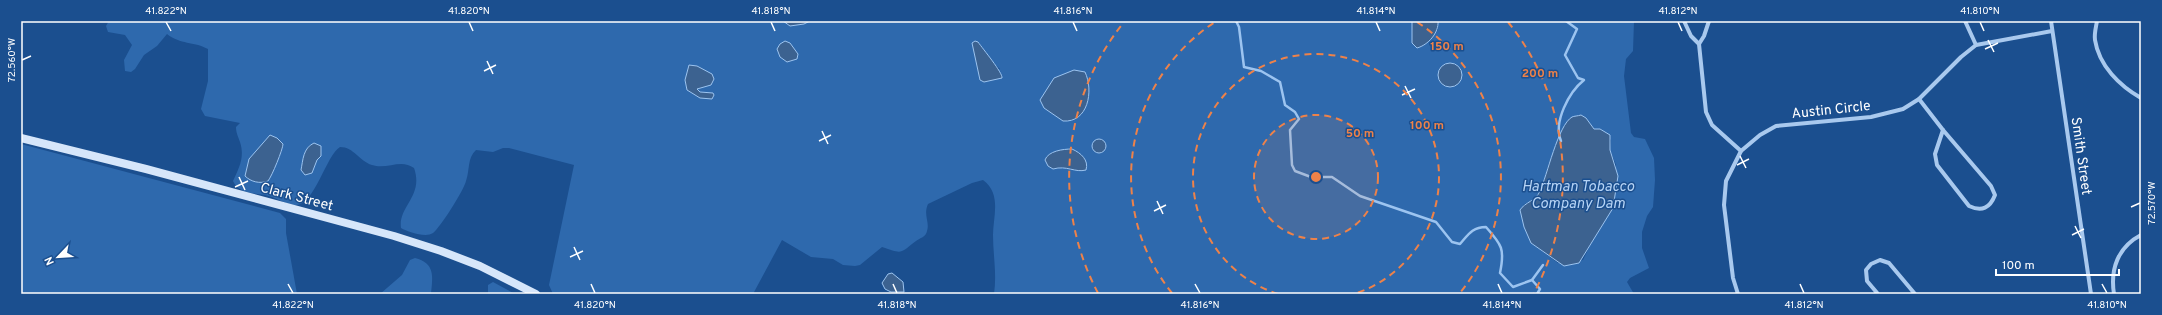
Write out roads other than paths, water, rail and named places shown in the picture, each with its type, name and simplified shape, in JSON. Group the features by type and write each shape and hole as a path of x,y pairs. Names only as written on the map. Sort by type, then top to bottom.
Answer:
{"main road":[{"name":"Clark Street","path":"21,138 146,169 394,236 441,251 480,266 536,294"}],"street":[{"path":"1684,21 1691,36 1699,44"},
{"path":"1708,21 1704,36 1699,44 1706,112 1712,126 1741,151"},
{"path":"1965,21 1976,45"},
{"name":"Smith Street","path":"2051,21 2090,294"},
{"path":"2097,21 2095,40 2105,67 2127,90 2141,98"},
{"name":"Austin Circle","path":"1738,294 1733,278 1724,205 1726,181 1741,151 1760,135 1776,126 1871,117 1903,109 1919,99 1961,57 1976,45 2052,31"},
{"path":"1919,99 1943,130 1991,186 1995,195 1991,204 1984,209 1976,209 1969,206 1937,165 1935,154 1943,130"},
{"path":"2114,294 2112,274 2116,261 2127,245 2141,236"},
{"path":"1878,294 1867,281 1866,270 1871,264 1880,260 1889,263 1915,294"}],"water":[{"path":"783,21 810,21 804,24 790,26"},
{"path":"1412,21 1438,21 1437,30 1432,38 1417,48 1412,43"},
{"path":"785,41 790,43 798,54 797,59 787,62 780,57 777,49 780,44"},
{"path":"975,41 978,42 992,61 1002,78 984,82 980,80 972,43"},
{"path":"1450,63 1455,64 1461,70 1461,80 1455,86 1450,87 1445,86 1439,80 1438,75 1439,70 1445,64"},
{"path":"689,65 697,66 712,74 714,79 711,85 697,89 700,92 713,93 714,95 712,99 700,98 687,90 685,80"},
{"path":"1074,70 1085,72 1088,80 1089,96 1087,104 1078,117 1063,121 1044,108 1040,100 1054,78"},
{"name":"Hartman Tobacco Company Dam","path":"1581,115 1586,118 1594,129 1600,129 1610,135 1610,150 1618,176 1613,208 1579,263 1564,266 1531,243 1524,227 1520,210 1536,197 1540,191 1553,151 1567,122 1572,117"},
{"path":"270,135 277,138 283,144 283,147 268,181 253,181 245,176 249,159"},
{"path":"1096,139 1102,139 1106,143 1106,149 1102,153 1096,153 1092,149 1092,143"},
{"path":"314,143 321,146 321,156 317,160 312,173 305,175 301,170 304,155 310,145"},
{"path":"1072,149 1084,157 1087,166 1086,170 1078,171 1063,168 1053,169 1048,166 1045,160 1049,154 1060,150"},
{"path":"892,273 903,282 904,292 891,292 885,289 882,283 888,274"}],"waterway":[{"path":"1236,21 1239,27 1244,67 1261,71 1280,82 1285,105 1295,112 1299,119 1290,130 1292,165 1295,171 1311,177 1332,177 1360,196 1436,222 1452,242 1460,244 1477,228 1486,227 1496,238 1501,248 1502,258 1500,273 1513,287 1532,280 1540,289 1537,294"},
{"path":"1561,141 1559,125 1564,108 1573,92 1584,80 1578,78 1565,55 1577,29 1566,21"},
{"path":"1532,280 1543,265"}]}
